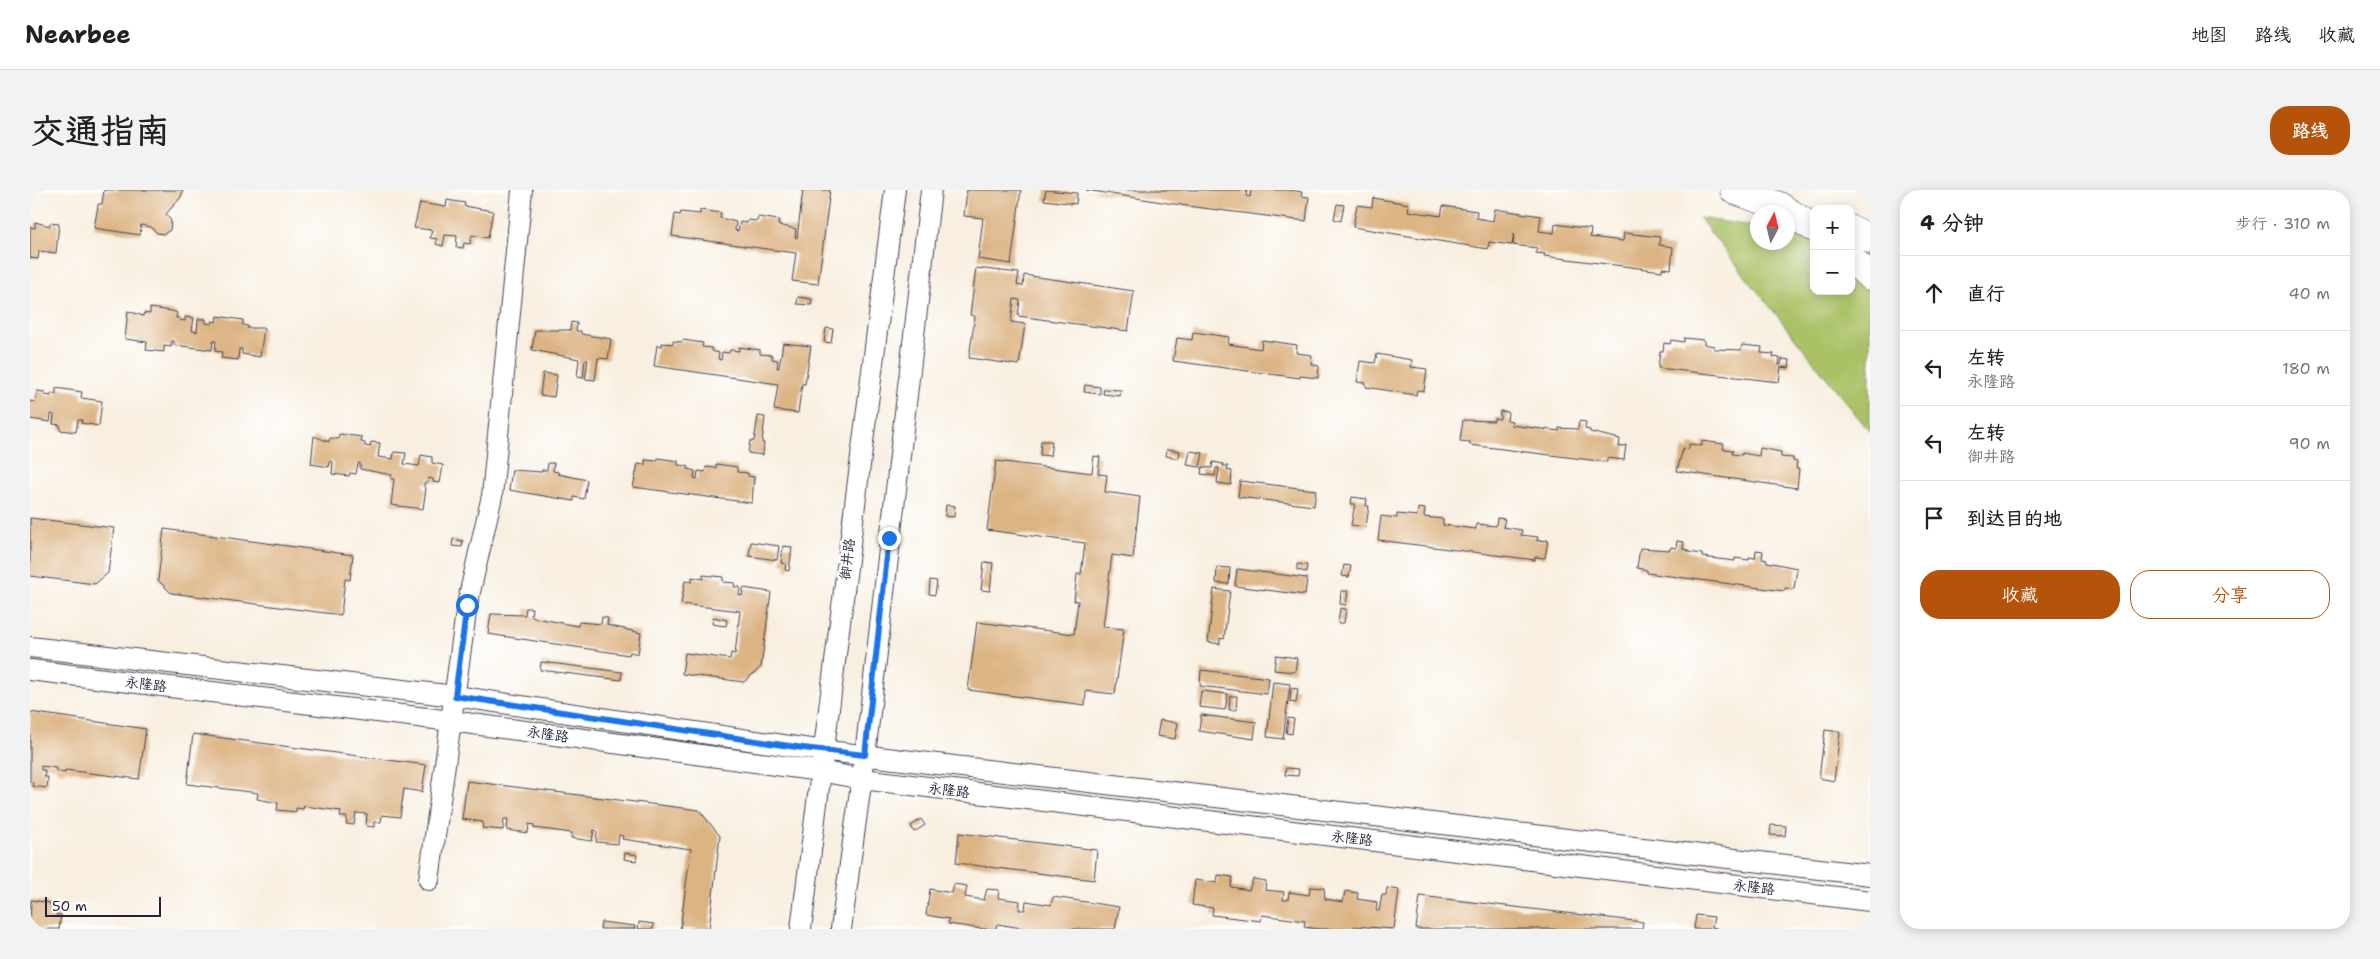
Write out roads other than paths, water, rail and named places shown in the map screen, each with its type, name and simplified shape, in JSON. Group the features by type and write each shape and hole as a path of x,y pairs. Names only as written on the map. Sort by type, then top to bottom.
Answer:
{"highway":[{"path":"1736,190 1810,209"},
{"path":"1736,190 1779,206 1810,225"},
{"path":"1855,231 1870,239"},
{"path":"1855,263 1870,276"}],"street":[{"path":"429,880 467,605 492,496 522,190"},
{"name":"御井路","path":"801,929 822,750 895,190"},
{"path":"841,929 865,755 931,190"},
{"name":"永隆路","path":"30,647 455,696 822,750 1870,875"},
{"name":"永隆路","path":"30,670 451,721 820,771 862,779 1870,901"}]}
